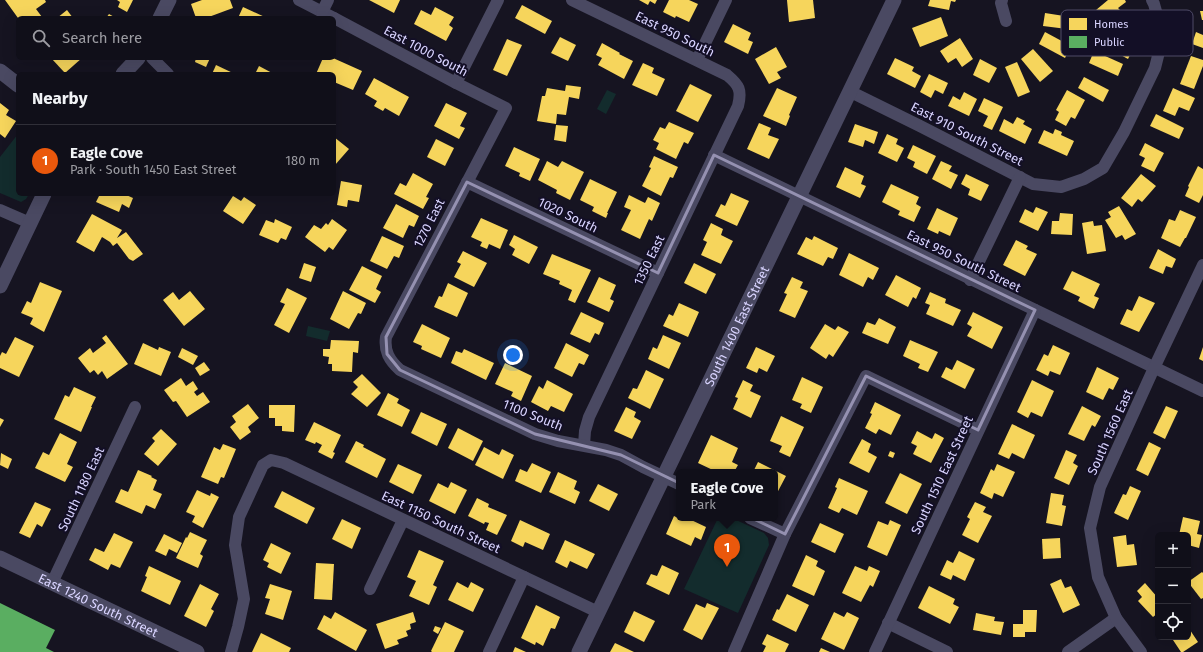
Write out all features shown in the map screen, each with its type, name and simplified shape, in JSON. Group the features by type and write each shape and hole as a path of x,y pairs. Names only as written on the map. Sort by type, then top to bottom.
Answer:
{"street":[{"path":"161,16 169,0"},
{"name":"East 1000 South","path":"299,0 330,16"},
{"path":"322,12 328,0"},
{"path":"456,83 498,0"},
{"name":"East 950 South","path":"572,0 727,75 734,81 738,88"},
{"path":"697,60 726,0"},
{"name":"South 1400 East Street","path":"579,652 848,91 894,0"},
{"path":"1002,0 1001,3 1006,21"},
{"name":"East 910 South Street","path":"1152,0 1156,10"},
{"name":"East 1000 South","path":"336,19 506,108"},
{"name":"East 910 South Street","path":"848,91 1033,184 1061,187 1084,179 1103,168 1124,132 1155,68 1158,56"},
{"path":"125,72 136,60"},
{"path":"154,60 166,72"},
{"path":"0,71 16,83"},
{"name":"1350 East","path":"584,445 585,431 589,417 738,106 740,95 738,88"},
{"name":"1270 East","path":"387,354 385,346 386,337 506,108"},
{"name":"East 950 South Street","path":"714,155 798,197 1203,391"},
{"path":"970,280 1020,177"},
{"name":"1020 South","path":"467,182 658,273"},
{"path":"0,286 43,196"},
{"path":"0,210 30,223"},
{"name":"South 1560 East","path":"1141,652 1116,618 1098,577 1090,528 1100,487 1203,265"},
{"name":"South 1510 East Street","path":"875,652 1035,310"},
{"name":"1100 South","path":"387,354 392,363 400,370 535,434 558,442 584,445 621,455 676,482"},
{"path":"734,652 785,534 866,376 978,430"},
{"name":"South 1180 East","path":"52,583 135,407"},
{"name":"East 1150 South Street","path":"231,652 244,599 235,545 239,517 263,465 271,460 284,463 598,612"},
{"path":"370,589 403,520"},
{"path":"757,521 785,534"},
{"name":"East 1240 South Street","path":"0,558 197,652"},
{"path":"489,652 524,577"},
{"path":"1068,652 1116,618"},
{"path":"888,623 947,652"}],"highlighted area":[{"path":"714,155 1035,310 978,430 866,376 785,534 621,455 535,434 400,370 387,354 386,337 467,182 658,273"}],"green space":[{"path":"607,90 616,94 606,114 597,109"},
{"path":"16,137 16,196 28,196 21,202 0,193 0,157"},
{"path":"308,326 330,331 327,341 306,336"},
{"path":"717,521 738,521 764,533 768,538 769,545 738,613 684,589"}],"building: Homes":[{"path":"5,0 45,0 46,2 36,9 41,16 17,16"},
{"path":"117,0 133,0 127,12 118,7 120,2"},
{"path":"202,0 230,0 233,8 211,16 195,16 191,4"},
{"path":"369,0 400,0 394,13"},
{"path":"639,0 657,0 655,4 650,1 648,5"},
{"path":"669,0 689,0 698,4 689,22 676,16 675,18 663,12"},
{"path":"787,0 813,0 815,18 789,22"},
{"path":"930,0 956,0 955,2 951,1 949,10 928,6"},
{"path":"1108,0 1125,0 1126,2 1118,8 1120,10 1096,10"},
{"path":"522,5 552,21 545,34 515,18"},
{"path":"243,7 263,16 239,16"},
{"path":"435,7 454,17 449,25 453,28 446,41 414,24 421,10 431,15"},
{"path":"67,10 72,16 60,16"},
{"path":"1200,11 1203,11 1203,20 1202,20"},
{"path":"1045,13 1061,16 1061,28 1043,26"},
{"path":"941,17 948,36 920,47 912,28"},
{"path":"733,24 751,33 748,40 753,42 748,54 724,42"},
{"path":"1045,32 1061,41 1061,56 1039,44"},
{"path":"1196,32 1203,35 1203,48 1193,44"},
{"path":"560,37 576,45 568,61 551,53"},
{"path":"960,38 973,59 962,67 956,58 948,63 940,51"},
{"path":"507,39 522,45 507,76 493,70"},
{"path":"602,43 633,61 624,79 598,65 602,58 596,55"},
{"path":"776,47 787,67 777,72 781,78 769,84 755,59"},
{"path":"1033,49 1053,71 1040,82 1021,59"},
{"path":"1092,56 1105,56 1123,64 1118,76 1089,63"},
{"path":"1122,56 1130,56 1128,59"},
{"path":"1191,56 1203,60 1203,66 1194,89 1180,84"},
{"path":"895,58 914,67 912,71 921,76 915,88 887,74"},
{"path":"336,59 362,71 353,90 336,83 336,72 317,72 322,60"},
{"path":"980,59 997,68 989,83 973,75"},
{"path":"53,60 80,60 66,72 64,72"},
{"path":"196,60 209,60 206,67 195,62"},
{"path":"1017,62 1030,92 1018,97 1005,67"},
{"path":"643,63 654,68 652,73 665,79 657,96 632,85"},
{"path":"216,65 231,72 213,72"},
{"path":"259,66 270,72 256,72"},
{"path":"929,74 948,83 943,94 935,90 931,98 920,92"},
{"path":"1084,77 1109,90 1103,102 1078,88"},
{"path":"374,78 409,97 399,116 385,108 383,111 374,106 377,101 365,94"},
{"path":"690,84 712,95 698,122 676,111"},
{"path":"566,85 581,87 579,99 569,97 566,115 557,114 556,124 537,121 542,96 545,96 547,88 565,91"},
{"path":"777,88 797,97 786,126 763,116"},
{"path":"1173,88 1195,98 1189,111 1179,107 1175,116 1163,111"},
{"path":"1067,90 1085,100 1075,119 1071,117 1066,126 1055,120 1059,112 1056,110"},
{"path":"964,92 977,99 969,116 948,106 953,96 960,100"},
{"path":"984,98 1003,107 992,130 983,126 988,116 978,111"},
{"path":"0,103 9,110 6,115 16,121 5,138 0,134"},
{"path":"446,103 467,113 460,126 465,128 459,139 434,126"},
{"path":"1156,114 1184,128 1179,139 1150,126"},
{"path":"1017,117 1025,121 1023,124 1032,129 1025,144 999,131 1004,119 1013,124"},
{"path":"669,122 694,133 688,144 684,142 676,159 656,149 659,143 653,140 660,127 665,129"},
{"path":"759,123 771,128 768,135 779,139 769,159 747,149"},
{"path":"855,124 878,132 874,144 865,140 863,147 848,142"},
{"path":"556,125 568,126 566,142 554,140"},
{"path":"1055,129 1062,132 1061,135 1074,141 1067,156 1038,143 1044,130 1053,134"},
{"path":"887,134 898,139 896,144 904,148 897,162 878,153"},
{"path":"336,139 349,149 336,164"},
{"path":"436,139 454,148 445,166 427,157"},
{"path":"1145,143 1164,153 1154,172 1141,166 1145,158 1139,155"},
{"path":"913,145 936,156 927,174 913,167 915,162 907,158"},
{"path":"514,147 540,159 530,181 519,176 520,173 505,166"},
{"path":"654,156 678,167 673,178 670,177 661,196 642,186 651,168 649,167"},
{"path":"547,161 558,167 562,161 584,172 570,200 556,193 557,190 538,180"},
{"path":"941,161 952,166 949,171 958,175 951,189 932,179"},
{"path":"1198,166 1203,169 1203,195 1199,203 1185,196 1189,187 1188,186"},
{"path":"845,167 864,176 861,184 866,186 860,198 836,187"},
{"path":"413,173 433,184 426,197 429,198 423,209 394,194 400,183 406,186"},
{"path":"966,174 989,185 981,201 968,195 970,189 961,184"},
{"path":"1141,174 1156,186 1142,202 1138,199 1132,207 1121,198"},
{"path":"590,179 617,192 606,218 592,211 594,207 580,200"},
{"path":"341,181 362,185 359,202 348,200 347,207 337,205"},
{"path":"891,184 919,197 916,204 921,207 914,222 898,215 900,211 882,202"},
{"path":"731,193 749,201 737,226 715,216 721,204 725,206"},
{"path":"629,195 645,203 648,197 660,203 652,221 649,219 640,239 621,230 631,210 624,207"},
{"path":"99,196 128,196 133,198 129,208 122,204 119,212 96,202"},
{"path":"233,196 241,201 244,197 256,205 243,224 223,211"},
{"path":"396,204 419,216 414,227 409,225 403,238 383,228"},
{"path":"1119,206 1136,234 1125,240 1122,235 1116,238 1105,220 1111,217 1108,212"},
{"path":"1036,207 1048,212 1038,231 1019,222 1025,209 1033,213"},
{"path":"937,208 958,218 950,236 939,231 938,234 927,229"},
{"path":"1180,210 1196,217 1180,247 1161,238 1169,219 1175,221"},
{"path":"1060,213 1073,214 1072,235 1051,234 1052,221 1059,221"},
{"path":"92,214 122,230 117,238 126,232 143,254 133,261 129,259 117,243 113,246 102,237 94,252 76,242"},
{"path":"481,218 508,230 500,249 489,244 487,249 480,246 482,242 471,237"},
{"path":"275,219 292,227 286,240 281,238 278,243 259,235 266,220 274,223"},
{"path":"332,219 347,230 333,250 329,247 325,252 305,237 314,225 321,229 326,223 328,225"},
{"path":"1093,221 1094,226 1102,225 1106,251 1087,254 1082,223"},
{"path":"711,223 723,229 721,235 733,241 721,264 701,255 707,242 703,240"},
{"path":"514,235 538,247 529,264 512,255 515,249 509,245"},
{"path":"382,236 404,246 399,258 394,256 387,269 370,261"},
{"path":"814,236 838,248 833,259 828,257 823,266 797,254 806,237 812,240"},
{"path":"1016,240 1028,246 1026,249 1037,254 1025,276 1003,265"},
{"path":"1158,249 1176,259 1172,268 1166,266 1163,274 1149,268"},
{"path":"463,251 487,263 474,287 454,277 461,264 457,262"},
{"path":"849,253 879,268 873,280 868,277 863,287 839,275"},
{"path":"552,254 591,270 575,303 568,300 572,290 559,284 560,281 543,274"},
{"path":"304,263 316,267 311,282 299,278"},
{"path":"694,263 716,274 706,294 684,283"},
{"path":"362,266 382,276 376,289 381,292 375,303 349,290"},
{"path":"1072,271 1100,284 1094,296 1099,298 1094,309 1078,301 1080,297 1063,289"},
{"path":"896,275 921,288 916,299 913,297 908,307 885,295"},
{"path":"599,277 616,285 610,299 614,301 609,312 587,302"},
{"path":"792,277 803,282 800,288 808,291 795,318 779,311 787,294 784,293"},
{"path":"40,282 62,291 44,332 30,324 33,318 21,313 27,301 31,303"},
{"path":"448,283 468,293 457,317 434,307 439,296 442,297"},
{"path":"287,288 307,298 289,333 274,325 285,304 280,302"},
{"path":"190,291 205,309 184,326 163,300 173,292 179,300"},
{"path":"343,291 366,303 361,314 358,313 349,329 330,319"},
{"path":"930,292 946,299 945,303 961,310 953,326 926,314 930,305 925,303"},
{"path":"1139,296 1155,303 1139,332 1120,324 1127,309 1132,311"},
{"path":"679,303 699,312 688,337 663,326 669,314 673,316"},
{"path":"581,312 604,323 599,335 595,333 590,343 570,334"},
{"path":"973,312 1003,327 992,349 967,336 972,327 967,324"},
{"path":"879,318 896,327 888,344 862,333 867,322 875,325"},
{"path":"422,324 450,338 441,358 421,349 422,346 413,342"},
{"path":"825,324 835,330 838,326 849,332 833,357 829,354 826,359 810,348"},
{"path":"106,335 128,364 107,379 102,371 98,375 94,370 90,373 78,358 90,348 93,353 106,343 102,338"},
{"path":"663,335 681,343 669,369 648,359 653,347 657,349"},
{"path":"15,337 34,346 19,377 0,368 0,356 2,352 6,354"},
{"path":"331,340 359,341 358,353 353,352 352,372 332,371 332,364 328,364 329,357 323,356 323,349 330,349"},
{"path":"910,340 938,352 928,372 918,368 920,364 903,356"},
{"path":"143,343 158,350 159,347 171,352 161,376 134,364"},
{"path":"566,343 589,355 584,365 579,363 572,377 554,368"},
{"path":"1053,345 1070,353 1060,375 1050,371 1048,376 1036,370 1044,354 1048,356"},
{"path":"756,347 775,356 767,372 759,368 757,373 746,368"},
{"path":"1203,347 1203,361 1199,359"},
{"path":"182,348 198,356 193,365 178,357"},
{"path":"464,349 494,363 486,380 451,363 456,351 462,353"},
{"path":"957,360 975,369 965,389 941,377 946,367 952,370"},
{"path":"204,362 210,370 200,376 195,368"},
{"path":"505,363 532,376 521,401 511,396 513,392 495,384"},
{"path":"1097,367 1119,378 1113,390 1109,388 1103,400 1086,392"},
{"path":"646,370 664,379 650,409 628,398 633,388 637,389"},
{"path":"362,374 381,393 367,407 351,394 358,387 353,382"},
{"path":"802,377 823,387 811,413 800,408 802,404 792,400"},
{"path":"181,378 186,386 193,381 198,389 194,392 197,396 203,392 210,402 187,417 176,401 173,402 164,390"},
{"path":"547,380 573,394 564,412 551,406 548,411 531,402 539,386 543,389"},
{"path":"743,380 753,385 750,391 761,396 751,418 733,409 738,398 735,397"},
{"path":"1032,380 1054,391 1042,417 1031,412 1028,418 1017,412"},
{"path":"74,387 96,397 81,432 54,419 65,395 69,397"},
{"path":"388,393 399,399 397,403 410,410 402,427 377,415"},
{"path":"875,402 901,415 891,435 879,429 876,434 865,428 872,414 870,413"},
{"path":"248,404 259,418 248,427 251,432 240,440 230,427 236,422 232,416"},
{"path":"269,405 295,405 294,432 282,431 282,426 275,426 275,418 269,418"},
{"path":"1082,406 1101,416 1095,427 1092,425 1084,441 1068,434"},
{"path":"1166,406 1178,411 1165,439 1153,433"},
{"path":"626,407 636,412 634,417 641,421 632,439 614,431"},
{"path":"421,412 447,424 437,446 411,433"},
{"path":"781,416 804,427 790,457 779,452 782,446 770,441"},
{"path":"0,418 4,420 0,427"},
{"path":"314,422 341,435 333,452 335,453 332,459 318,452 322,445 305,440"},
{"path":"1012,424 1035,435 1024,459 1012,453 1009,459 998,454"},
{"path":"458,428 483,441 473,461 448,448"},
{"path":"161,429 177,444 158,466 144,454 155,441 152,438"},
{"path":"917,431 932,439 935,433 944,438 931,463 913,454 917,446 911,443"},
{"path":"60,433 77,442 67,464 73,467 65,482 35,468 43,452 49,455"},
{"path":"711,435 738,448 732,462 738,465 736,469 711,469 698,463"},
{"path":"862,439 871,444 868,452 877,457 869,473 849,463"},
{"path":"356,441 364,445 363,447 386,459 377,478 345,462"},
{"path":"1149,442 1161,448 1148,476 1136,470"},
{"path":"223,444 236,449 224,478 221,477 218,484 201,477 214,447 220,450"},
{"path":"484,447 499,455 502,449 514,455 503,479 475,465"},
{"path":"1066,450 1077,455 1073,463 1078,466 1069,485 1054,478"},
{"path":"890,451 895,453 893,458 888,456"},
{"path":"1,453 12,459 8,469 0,465"},
{"path":"758,462 772,469 754,469"},
{"path":"532,463 551,472 541,493 515,481 520,469 527,472"},
{"path":"398,464 422,475 413,494 389,482"},
{"path":"997,464 1015,472 1003,497 994,493 992,499 980,493 991,469 994,471"},
{"path":"138,470 152,476 151,477 157,480 153,490 162,494 155,509 146,505 142,514 115,502 121,489 128,492"},
{"path":"558,472 577,481 574,489 580,492 575,504 549,492"},
{"path":"778,472 786,476 778,491"},
{"path":"900,473 922,484 907,514 885,503"},
{"path":"839,478 868,491 857,515 842,508 839,513 828,508 837,488 835,487"},
{"path":"451,482 467,490 455,514 429,501 438,483 448,488"},
{"path":"598,484 618,494 609,511 589,501"},
{"path":"1130,486 1141,491 1128,520 1114,513 1123,494 1126,495"},
{"path":"197,490 210,496 211,493 219,497 203,528 192,522 195,516 186,512"},
{"path":"282,491 315,508 307,524 274,507"},
{"path":"1051,493 1064,495 1062,505 1066,506 1062,526 1046,523"},
{"path":"477,498 489,504 488,507 507,515 497,535 486,530 489,523 485,522 484,524 468,516"},
{"path":"35,502 51,509 42,527 37,524 30,538 19,533"},
{"path":"975,502 986,507 983,512 992,516 978,543 962,535 970,519 967,517"},
{"path":"674,516 676,517 676,521 693,521 706,527 701,540 695,537 691,546 666,534"},
{"path":"1183,517 1200,521 1197,534 1202,535 1199,548 1191,546 1191,532 1180,532"},
{"path":"342,519 361,528 352,549 332,539"},
{"path":"520,520 550,534 543,550 525,542 523,547 511,541"},
{"path":"890,520 901,525 887,556 867,547 878,521 888,525"},
{"path":"820,523 844,534 835,553 811,542"},
{"path":"190,532 207,540 200,554 203,556 198,568 176,558"},
{"path":"114,533 133,542 120,568 111,564 108,570 89,560 95,548 104,552"},
{"path":"164,534 182,543 177,553 169,549 166,556 155,551"},
{"path":"1126,535 1127,545 1134,544 1137,565 1117,567 1113,537"},
{"path":"1060,538 1061,558 1043,559 1042,539"},
{"path":"565,540 595,554 587,569 570,561 567,568 555,562"},
{"path":"271,543 291,553 281,574 267,567 269,563 263,560"},
{"path":"419,550 444,561 433,585 437,587 429,605 409,596 416,581 407,577"},
{"path":"959,551 975,559 965,581 953,575 951,580 940,575 947,560 953,563"},
{"path":"806,555 818,561 816,566 825,571 814,596 792,586"},
{"path":"316,563 334,564 332,600 314,599"},
{"path":"662,565 679,573 669,595 646,584 651,574 657,576"},
{"path":"149,566 181,581 170,605 141,591 147,577 145,576"},
{"path":"855,566 867,571 869,566 880,571 873,587 870,585 861,602 842,593"},
{"path":"1202,572 1203,573 1203,598 1201,599 1191,586 1191,580"},
{"path":"1061,579 1065,588 1071,586 1080,605 1063,613 1050,584"},
{"path":"457,582 468,588 471,582 484,589 473,612 448,600"},
{"path":"1145,583 1155,595 1155,615 1153,617 1138,601 1142,597 1137,591"},
{"path":"200,584 219,594 211,609 214,611 206,627 184,616"},
{"path":"270,584 292,591 283,620 265,614 270,599 265,598"},
{"path":"929,586 955,599 953,604 959,607 950,624 918,608"},
{"path":"787,594 809,605 796,632 772,620"},
{"path":"707,603 719,608 702,640 683,630 696,604 705,608"},
{"path":"536,605 560,617 555,629 551,628 543,646 536,642 535,645 521,638"},
{"path":"1023,610 1037,610 1036,632 1025,632 1025,637 1013,637 1013,624 1023,624"},
{"path":"634,611 655,621 644,642 624,632"},
{"path":"335,612 367,630 356,651 317,629 324,615 331,619"},
{"path":"413,612 416,622 410,624 411,629 406,631 408,636 397,640 399,644 385,649 376,624"},
{"path":"834,612 844,617 847,612 859,618 844,650 821,639"},
{"path":"976,613 995,617 994,621 1004,622 1001,635 973,630"},
{"path":"445,622 464,631 454,652 432,652 431,651"},
{"path":"435,626 441,628 438,634 433,631"},
{"path":"1191,632 1198,642 1181,652 1173,640 1191,640"},
{"path":"261,633 291,648 289,652 252,652"},
{"path":"767,634 789,644 785,652 763,652 766,646 762,644"},
{"path":"615,643 634,652 610,652"},
{"path":"515,647 526,652 513,652"},
{"path":"821,648 830,652 819,652"}],"building: Public":[{"path":"0,603 55,630 46,648 54,652 0,652"}],"place":[{"name":"Eagle Cove","path":"727,567"}]}
